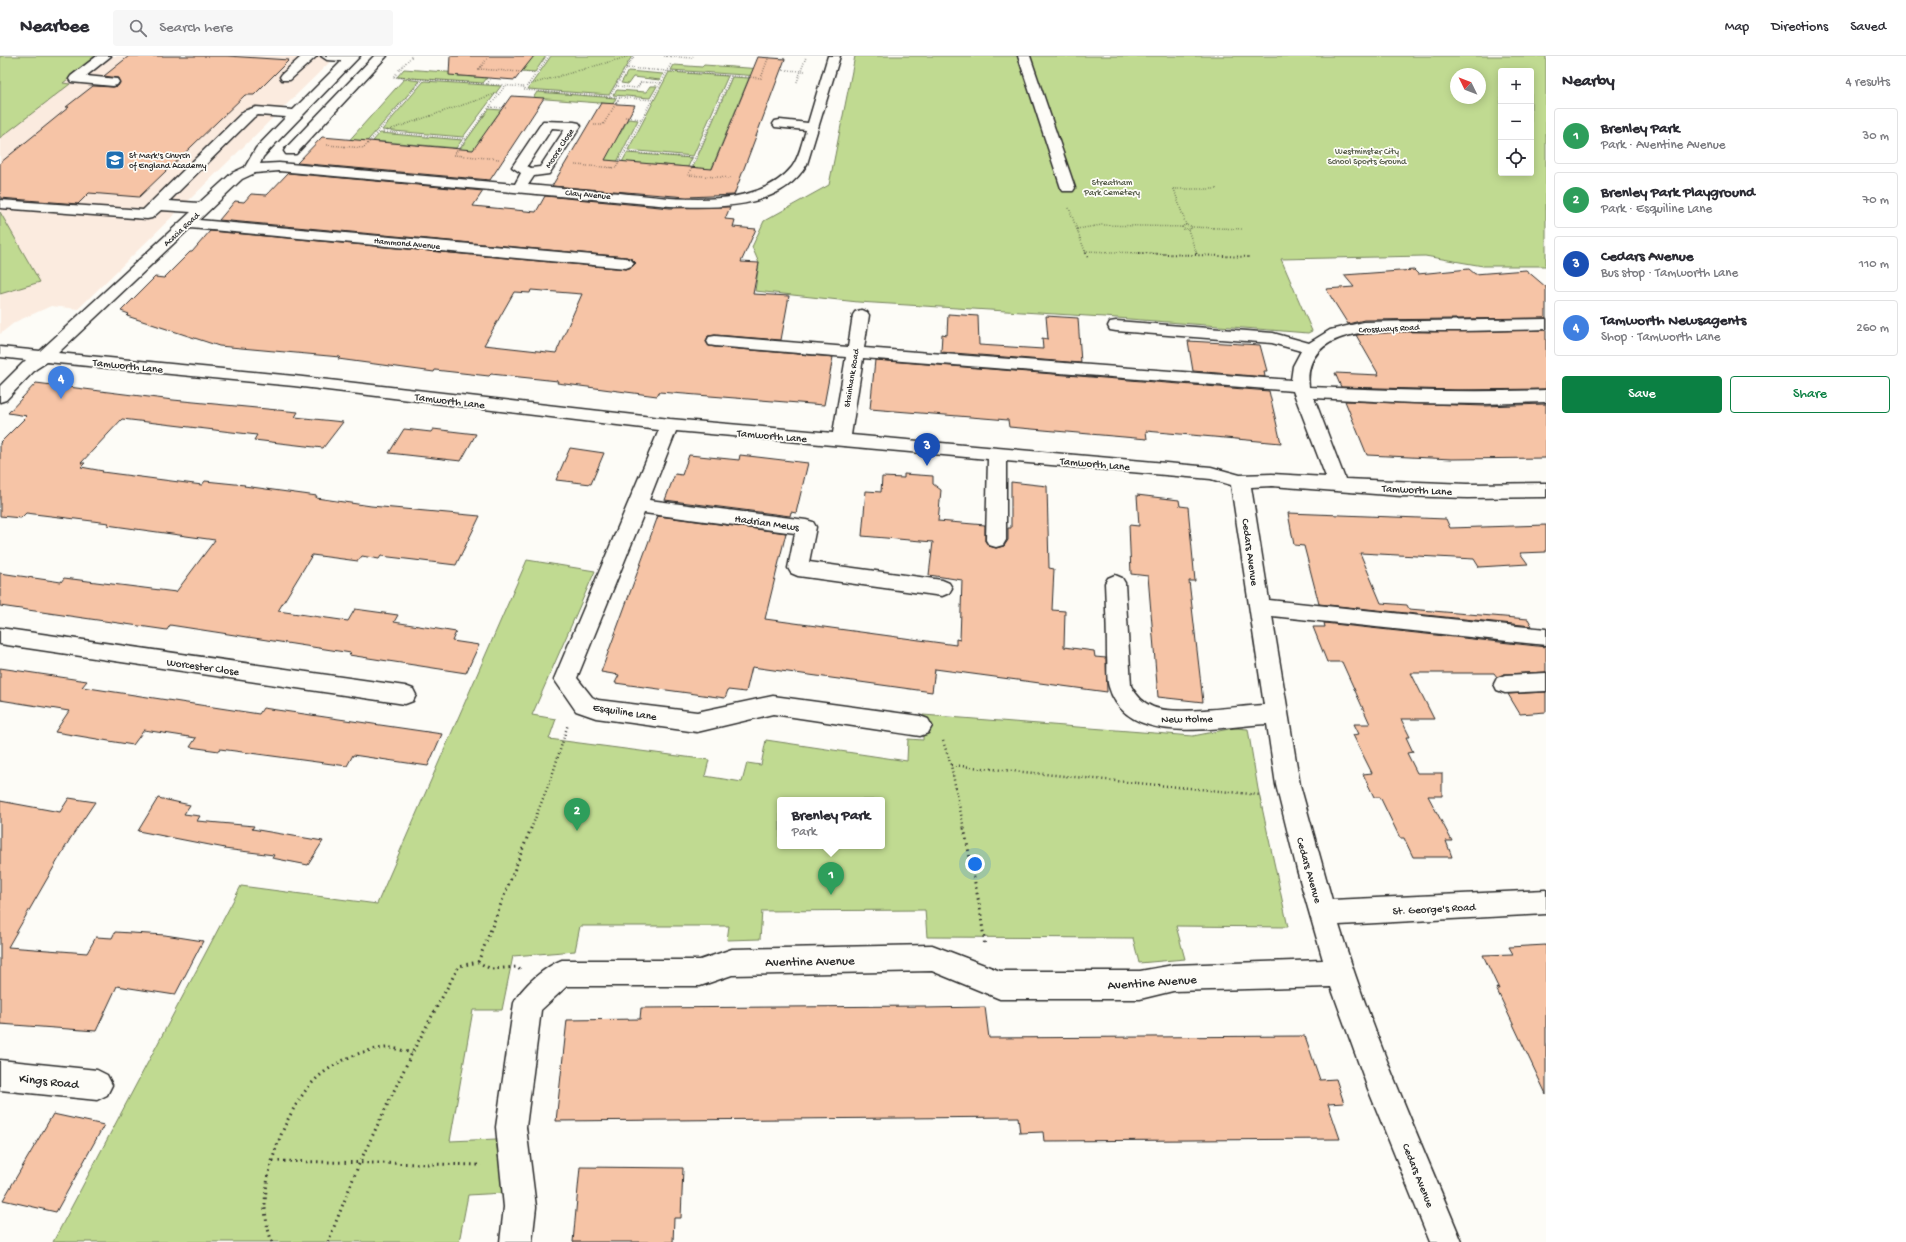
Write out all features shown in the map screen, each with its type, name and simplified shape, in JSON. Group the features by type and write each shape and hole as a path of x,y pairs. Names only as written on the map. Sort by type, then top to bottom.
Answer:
{"street":[{"path":"105,56 75,80 112,82"},
{"path":"286,77 304,60 311,56"},
{"path":"327,56 352,57"},
{"path":"291,150 381,56"},
{"name":"Clay Avenue","path":"252,169 279,167 689,203 708,203 745,198 762,193 788,180 802,163 834,56"},
{"path":"1024,56 1068,188"},
{"path":"252,169 252,163 257,156 352,57"},
{"path":"0,204 147,215 249,114 256,111 297,114"},
{"path":"780,124 813,127"},
{"name":"Acacia Road","path":"0,396 30,365 44,356 237,176 252,169"},
{"name":"Moore Close","path":"520,188 530,172"},
{"path":"157,205 204,208"},
{"name":"Hammond Avenue","path":"188,223 626,263"},
{"name":"Stainbank Road","path":"841,441 861,315"},
{"name":"Crossways Road","path":"1338,484 1301,389 1299,374 1305,355 1321,341 1339,333 1381,326 1546,324"},
{"path":"1116,326 1273,338 1312,349"},
{"path":"715,341 1414,397 1499,398 1546,396"},
{"name":"Tamworth Lane","path":"0,352 294,382 670,425 1211,473 1240,481 1272,480 1467,491 1546,490"},
{"name":"Esquiline Lane","path":"670,425 565,679 584,704 596,709 697,722 773,705 920,726"},
{"path":"996,454 996,540"},
{"name":"Cedars Avenue","path":"1240,481 1276,714 1291,798 1340,973 1383,1089 1446,1242"},
{"name":"Hadrian Mews","path":"637,505 806,527 798,568 942,588"},
{"name":"New Holme","path":"1115,583 1120,686 1123,695 1134,708 1149,716 1167,720 1276,714"},
{"path":"1259,608 1546,637"},
{"name":"Worcester Close","path":"0,636 405,695"},
{"path":"1505,684 1546,682"},
{"name":"St. George's Road","path":"1322,912 1347,913 1546,902"},
{"name":"Aventine Avenue","path":"516,1242 520,1207 514,1165 511,1127 528,1003 562,973 700,973 732,962 932,958 1000,985 1140,985 1173,978 1340,973"},
{"name":"Kings Road","path":"0,1075 97,1085"}],"path":[{"path":"412,56 393,77 526,87 549,56"},
{"path":"528,85 630,56"},
{"path":"610,96 634,56"},
{"path":"664,56 692,58 692,56"},
{"path":"626,68 761,78 769,56"},
{"path":"797,82 806,57"},
{"path":"487,59 480,69 536,73"},
{"path":"572,165 616,168 671,64"},
{"path":"782,70 808,71"},
{"path":"731,76 688,175 734,179"},
{"path":"486,84 492,77"},
{"path":"321,144 364,148 423,80"},
{"path":"616,86 637,88 641,82 661,83"},
{"path":"505,86 454,155 506,159"},
{"path":"526,87 524,90 653,100"},
{"path":"383,132 499,93"},
{"path":"589,124 603,125 620,97"},
{"path":"489,107 506,108"},
{"path":"626,117 642,118"},
{"path":"379,131 466,139"},
{"path":"625,152 695,158"},
{"path":"1068,188 1066,198 1088,258"},
{"path":"1186,225 1174,189 1217,189"},
{"path":"1077,229 1102,225 1182,227 1188,230 1197,255"},
{"path":"1182,227 1186,225 1191,227 1243,229"},
{"path":"1188,230 1191,227"},
{"path":"1085,251 1250,257"},
{"path":"478,962 553,773 570,720 584,704"},
{"path":"920,726 939,730 951,765 980,908 990,981"},
{"path":"951,765 1291,798"},
{"path":"328,1242 360,1164 412,1053 459,966 478,962 491,969 517,967 541,992"},
{"path":"272,1242 267,1228 265,1204 273,1161 282,1134 297,1102 312,1081 327,1068 348,1057 368,1051 390,1048 412,1053"},
{"path":"273,1161 360,1164 514,1165"}],"shaded area":[{"name":"St Mark's Church of England Academy","path":"0,56 336,56 78,309 51,306 15,322 0,334"}],"green space":[{"path":"0,56 98,56 63,83 70,84 0,138"},
{"path":"533,56 546,56 535,72 522,71"},
{"path":"551,56 632,56 609,95 528,89"},
{"name":"Streatham Park Cemetery","path":"855,56 1546,56 1546,266 1483,266 1425,256 1281,259 1312,331 1308,333 1104,317 858,302 755,291 759,263 752,247 764,221 829,185"},
{"path":"674,65 702,67 704,65 762,69 759,76 671,70"},
{"path":"404,69 460,73 458,76 487,78 483,83 397,77"},
{"path":"628,71 663,74 660,80 633,77 628,84 621,83"},
{"path":"669,72 728,76 693,156 628,150"},
{"path":"732,77 749,78 709,175 690,174"},
{"path":"404,79 420,81 362,147 345,145"},
{"path":"424,81 501,86 463,137 382,130"},
{"path":"650,86 657,86 650,98 613,95 617,90 646,92"},
{"path":"537,92 616,98 613,104 533,98"},
{"path":"489,109 501,110 491,124 475,155 457,153"},
{"path":"628,119 638,120 615,166 596,165 614,134 620,134"},
{"path":"380,133 462,140 456,148 373,141"},
{"path":"627,153 692,158 688,167 622,162"},
{"path":"0,212 40,282 0,294"},
{"path":"527,560 595,571 532,715 556,719 549,739 709,760 705,776 742,782 747,763 761,765 766,740 907,761 908,739 923,740 923,715 1193,736 1234,728 1248,729 1258,789 1288,927 1176,926 1185,959 1139,963 1133,938 927,937 925,910 762,911 760,939 727,940 729,926 580,926 575,951 513,956 502,1010 473,1010 450,1141 496,1139 503,1193 468,1195 459,1242 53,1242 241,886 377,904"}],"building":[{"path":"129,56 227,56 289,60 254,95 245,95 139,197 89,193 78,204 0,198 0,163 93,86 118,86 120,83 118,78 104,76"},
{"path":"450,56 534,56 515,80 449,75"},
{"path":"758,57 785,59 734,195 687,197 552,186 601,103 635,105 605,160 712,169"},
{"path":"511,96 544,98 490,180 297,163 322,137 473,150"},
{"path":"288,173 483,191 473,206 536,212 545,196 670,208 730,207 725,219 735,220 733,227 756,229 741,262 759,263 753,294 789,296 781,340 715,335 708,336 706,342 709,346 715,347 833,357 824,405 659,392 657,396 557,383 558,381 491,374 489,376 435,370 434,372 338,359 340,357 219,346 127,316 129,314 121,311 155,277 164,278 190,252 192,252 210,231 626,269 632,267 636,263 632,259 626,257 219,220 235,201 244,202 251,194 267,195","holes":["531,290 582,294 556,353 484,345 514,292 530,293"]},
{"path":"1469,269 1475,274 1526,270 1546,287 1546,318 1364,320 1348,324 1326,289 1354,287 1344,275 1414,270 1418,274"},
{"path":"948,314 978,316 979,345 1043,349 1042,338 1048,339 1046,316 1078,318 1081,363 941,352 942,334 947,335"},
{"path":"1546,330 1546,389 1457,390 1341,387 1335,373 1379,375 1356,335 1401,332"},
{"path":"1188,341 1260,345 1267,371 1264,371 1265,377 1193,371"},
{"path":"875,360 1269,391 1281,443 1146,431 1147,439 1009,427 1008,420 870,409"},
{"path":"36,383 173,400 298,412 295,417 343,422 323,448 254,440 257,435 122,419 81,463 85,463 81,467 103,471 102,472 202,485 205,481 245,485 244,486 317,496 316,498 371,506 480,516 456,565 381,556 379,559 362,556 358,561 312,555 278,611 348,621 355,609 398,615 394,622 456,632 452,641 479,645 466,673 349,655 351,653 170,625 167,630 0,606 0,573 61,582 64,578 176,592 215,540 107,525 109,523 26,513 21,518 0,516 0,443 27,416 8,413"},
{"path":"1345,401 1484,406 1546,404 1546,458 1452,459 1367,455"},
{"path":"404,429 431,432 433,429 476,434 461,461 389,453"},
{"path":"570,448 604,453 591,484 556,480"},
{"path":"689,455 739,460 740,455 808,463 796,513 791,512 790,516 665,500 675,474 682,475"},
{"path":"904,474 933,476 933,484 941,490 938,521 985,525 985,541 989,546 996,548 1004,546 1008,540 1008,528 1011,528 1011,482 1047,486 1049,568 1054,569 1052,610 1065,611 1064,647 1094,651 1095,657 1106,658 1107,692 935,669 932,692 752,667 746,692 728,690 725,698 615,683 619,675 601,672 658,516 786,533 765,619 956,645 956,639 960,640 962,580 929,575 933,542 862,536 866,491 881,492 882,477 904,478"},
{"path":"1137,495 1179,500 1180,506 1188,507 1195,581 1189,581 1203,702 1158,697 1148,576 1131,574 1129,525 1139,526"},
{"path":"1288,513 1446,519 1450,528 1546,525 1546,552 1520,553 1528,564 1479,567 1474,559 1360,553 1381,603 1407,605 1409,609 1528,619 1532,626 1319,604 1304,546 1294,545"},
{"path":"1324,623 1546,647 1546,672 1505,674 1497,677 1494,673 1411,673 1434,719 1401,719 1410,737 1406,737 1413,752 1407,753 1417,773 1442,773 1442,796 1428,796 1452,841 1446,841 1452,857 1413,857 1404,838 1400,838 1380,797 1374,797 1363,774 1372,773 1353,735 1359,734 1354,724 1370,724 1342,662 1327,662 1313,627 1325,627"},
{"path":"0,668 87,681 82,687 259,714 263,708 442,734 428,766 353,755 347,766 220,749 219,751 190,747 196,738 144,730 133,745 55,732 69,711 0,700"},
{"path":"1546,692 1546,712 1520,714 1508,694"},
{"path":"69,798 95,802 70,839 8,947 87,953 96,937 112,938 115,932 165,935 203,941 175,995 117,986 96,1031 0,1024 0,801 60,812"},
{"path":"158,798 190,805 184,814 200,816 197,821 254,826 252,829 323,841 308,865 272,858 274,855 224,849 225,848 138,831"},
{"path":"1546,945 1546,1094 1496,988 1499,989 1483,955 1513,954 1509,947"},
{"path":"925,1006 925,1008 985,1007 989,1038 1305,1036 1320,1080 1336,1079 1344,1103 1328,1104 1340,1139 1044,1141 1043,1132 1020,1133 1018,1117 556,1121 567,1020 640,1019 641,1008"},
{"path":"53,1114 104,1125 56,1212 3,1200"},
{"path":"580,1167 683,1168 681,1218 674,1218 673,1242 573,1242"}],"place":[{"name":"St Mark's Church of England Academy","path":"115,160"},
{"name":"Tamworth Newsagents","path":"61,399"},
{"name":"Cedars Avenue","path":"927,466"},
{"name":"Brenley Park Playground","path":"577,831"},
{"name":"Brenley Park","path":"831,895"}],"park label":[{"name":"Westminster City School Sports Ground","path":"1367,156"}]}
